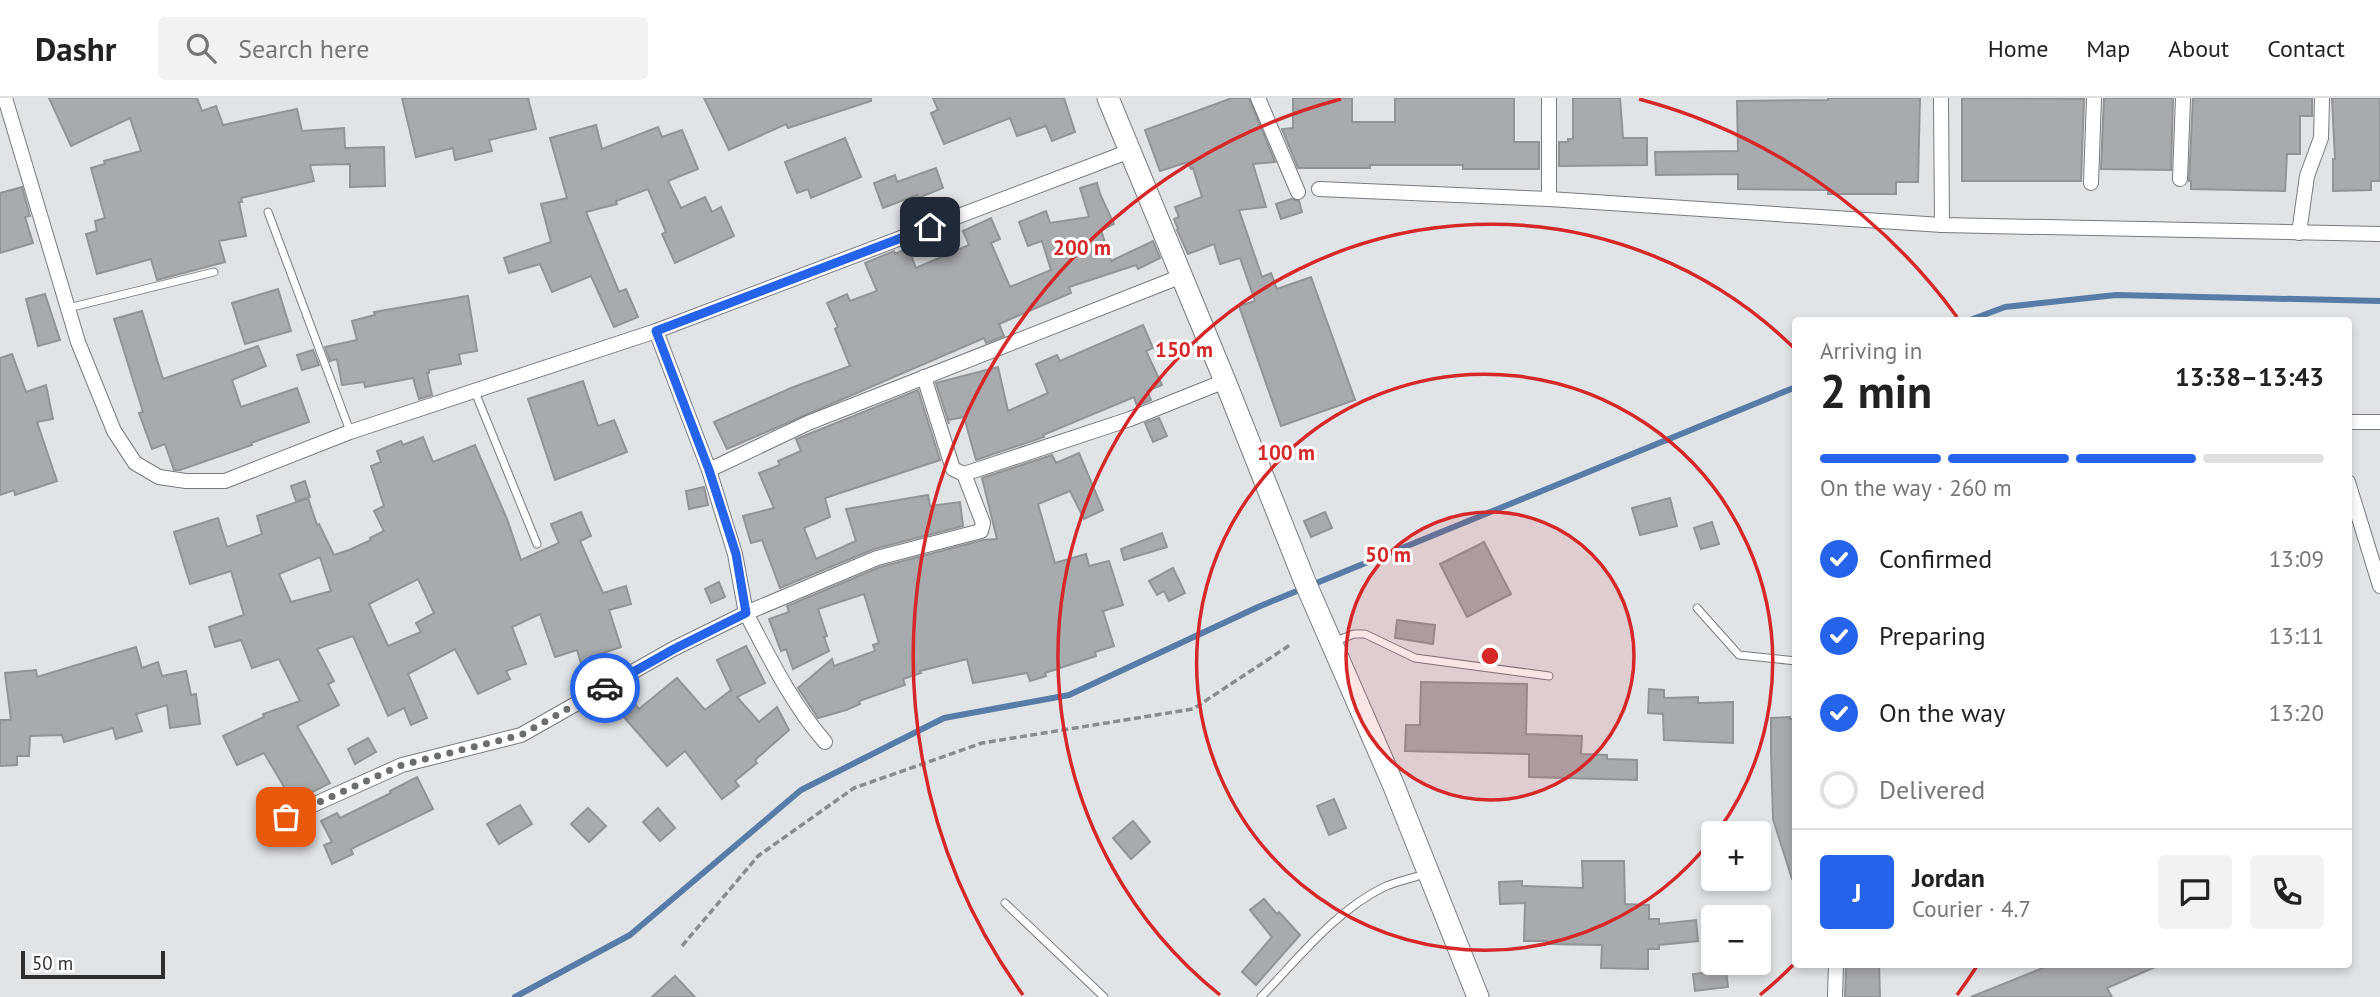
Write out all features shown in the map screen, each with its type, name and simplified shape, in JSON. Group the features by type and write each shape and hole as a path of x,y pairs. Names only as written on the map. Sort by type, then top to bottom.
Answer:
{"street":[{"path":"5,98 78,342 114,431 135,463 159,477 186,481 225,481 350,432 656,331 1130,151"},
{"path":"1108,98 1226,381 1305,582 1393,784 1478,997"},
{"path":"1258,98 1298,192"},
{"path":"1549,98 1549,199"},
{"path":"1941,98 1942,225"},
{"path":"2091,183 2094,98"},
{"path":"2180,179 2183,98"},
{"path":"2299,233 2307,176 2321,138 2322,98"},
{"path":"1319,189 1549,199 1942,225 2380,234"},
{"path":"709,470 808,423 1182,276"},
{"path":"656,331 709,470 736,554 746,613 775,668 825,743"},
{"path":"924,377 953,469 964,474 1130,419 1226,381"},
{"path":"2352,422 2380,422"},
{"path":"286,817 402,765 521,735 674,649 746,613 877,558 981,531 983,523 964,474"},
{"path":"2352,503 2380,586"},
{"path":"1835,997 1836,968"}],"lane":[{"path":"268,212 350,432"},
{"path":"68,308 214,272"},
{"path":"475,392 537,544"},
{"path":"1697,608 1739,655 1792,661"},
{"path":"1332,643 1354,634 1365,634 1415,658 1549,676"},
{"path":"1261,997 1337,919 1353,907 1384,887 1428,873"},
{"path":"1005,903 1104,997"}],"path":[{"path":"682,946 758,856 854,788 982,743 1194,709 1290,645"}],"building":[{"path":"49,98 197,98 202,111 216,106 223,125 297,109 302,131 344,128 345,148 384,147 385,186 350,187 350,164 310,165 314,181 241,198 242,202 239,202 246,236 219,241 225,262 157,280 151,259 97,274 86,234 97,231 95,221 105,218 91,168 105,164 104,161 141,151 130,118 71,146"},
{"path":"402,98 528,98 536,129 489,140 492,151 455,160 453,148 416,157"},
{"path":"704,98 871,98 871,101 788,128 786,124 729,150"},
{"path":"933,98 1064,98 1075,132 1052,141 1046,126 1017,136 1010,118 944,144 931,113 938,110"},
{"path":"1232,98 1249,98 1275,162 1253,164 1266,207 1239,210 1262,277 1271,273 1277,289 1311,277 1355,400 1281,426 1239,306 1255,301 1240,258 1220,264 1214,244 1188,254 1174,219 1179,217 1175,207 1202,197 1193,168 1191,169 1188,162 1160,171 1145,130"},
{"path":"1293,98 1352,98 1352,122 1395,122 1395,98 1514,98 1514,142 1539,142 1539,169 1463,169 1463,165 1298,168 1282,129 1293,128"},
{"path":"1573,98 1620,98 1623,138 1647,138 1647,165 1559,166 1559,142 1573,139"},
{"path":"1920,98 1918,182 1896,182 1896,194 1828,194 1828,190 1738,189 1738,174 1656,175 1655,152 1738,151 1737,101"},
{"path":"1962,98 2084,99 2081,181 1962,181"},
{"path":"2104,98 2173,98 2171,170 2101,169"},
{"path":"2193,98 2312,98 2312,116 2300,116 2300,154 2287,154 2285,191 2191,189 2189,181"},
{"path":"2332,98 2380,98 2380,181 2371,181 2371,190 2333,191 2335,159"},
{"path":"596,125 602,149 658,127 662,137 682,130 698,169 668,181 681,208 705,197 712,212 721,207 734,236 675,263 662,234 666,232 648,189 616,201 617,204 586,212 619,292 626,289 638,317 614,327 591,276 552,292 540,264 509,273 504,258 551,242 541,204 567,198 550,138"},
{"path":"845,138 861,177 811,198 808,189 797,193 785,162"},
{"path":"936,168 943,188 883,208 874,183 895,175 897,182"},
{"path":"1097,183 1114,224 1101,230 1111,261 1153,241 1160,258 1138,269 1136,265 1069,287 1071,293 999,324 1004,336 986,343 984,338 727,449 714,422 791,388 850,366 835,329 838,327 827,303 847,294 850,301 877,291 865,263 908,248 916,268 969,245 963,231 991,218 1000,239 991,243 1010,287 1051,270 1042,241 1028,246 1019,222 1046,211 1050,223 1089,217 1080,188"},
{"path":"22,187 30,216 25,217 33,243 0,253 0,193"},
{"path":"1291,199 1299,201 1302,212 1281,219 1276,204"},
{"path":"278,289 291,331 245,344 232,303"},
{"path":"45,294 60,340 38,346 26,299"},
{"path":"468,296 477,351 459,354 461,364 429,370 427,373 432,395 419,399 413,378 365,387 364,382 342,385 337,359 330,361 325,347 357,340 352,321 375,315 374,312"},
{"path":"142,311 163,379 258,346 266,366 232,380 241,407 297,388 309,422 251,443 252,445 174,470 165,444 152,449 139,413 143,412 114,319"},
{"path":"1143,325 1153,348 1146,351 1162,385 1147,391 1151,400 1137,406 1134,397 1043,435 1044,437 976,460 964,417 948,420 949,424 936,383 998,367 1008,411 1048,393 1036,364 1057,355 1060,361"},
{"path":"313,350 319,365 302,370 297,355"},
{"path":"12,354 26,392 46,385 53,419 37,422 57,481 15,495 14,490 0,495 0,358"},
{"path":"583,381 598,426 614,420 627,452 555,480 528,399"},
{"path":"918,390 940,460 825,498 830,517 804,528 816,559 856,541 846,509 928,495 930,506 960,502 963,526 874,549 780,588 762,540 751,543 743,516 774,508 759,473 780,465 778,461 801,451 796,439"},
{"path":"1159,418 1167,436 1153,442 1145,423"},
{"path":"423,437 433,462 475,445 507,519 521,560 559,543 551,524 581,512 591,536 580,541 603,593 626,586 631,604 609,610 621,647 597,655 602,676 586,680 577,650 555,657 540,614 512,627 526,664 506,671 510,679 478,694 455,649 408,674 427,718 411,725 404,708 388,716 353,636 317,649 334,681 328,684 339,705 297,726 330,783 293,802 264,753 237,765 223,736 264,717 263,714 300,701 279,659 252,668 241,640 215,647 209,627 244,615 231,571 190,584 174,532 218,518 227,547 262,534 257,516 308,498 317,525 319,524 334,555 349,550 384,531 374,511 384,506 371,466 381,462 377,451 401,441 403,445","holes":["320,557 331,591 291,602 279,574","418,579 434,613 416,623 421,632 388,646 369,604"]},
{"path":"1079,453 1103,510 1084,519 1070,491 1038,504 1055,563 1086,554 1089,566 1109,561 1123,605 1103,611 1114,646 1095,652 1096,656 1045,673 1046,676 1030,681 1027,673 973,683 967,659 920,671 921,673 903,679 905,685 859,701 860,704 846,710 818,718 798,688 832,659 834,666 875,651 873,645 879,643 864,594 818,609 829,651 793,669 786,649 781,651 769,619 789,612 787,606 880,567 983,540 997,539 982,478 1052,455 1056,463"},
{"path":"305,481 310,497 296,501 291,486"},
{"path":"704,487 708,505 689,509 686,491"},
{"path":"1670,498 1677,526 1640,535 1632,508"},
{"path":"1325,512 1332,528 1311,537 1304,521"},
{"path":"1712,522 1719,544 1701,549 1694,528"},
{"path":"1162,533 1167,547 1124,560 1121,549"},
{"path":"1484,542 1511,594 1467,617 1440,564"},
{"path":"1173,568 1185,593 1169,601 1164,591 1157,595 1149,581"},
{"path":"719,582 725,597 711,603 705,589"},
{"path":"1397,620 1435,625 1433,644 1395,638"},
{"path":"746,646 765,683 737,697 759,722 777,707 789,730 755,760 757,763 735,781 739,786 722,799 685,751 667,766 622,715 635,704 639,709 677,678 705,710 731,690 732,692 717,660"},
{"path":"136,647 142,668 158,662 162,676 186,671 191,695 196,694 200,724 170,728 167,705 136,714 142,731 116,739 113,728 64,742 62,735 30,736 29,756 17,756 17,765 0,766 0,720 11,720 5,673 36,670 37,677"},
{"path":"1421,682 1527,684 1526,734 1582,736 1581,754 1607,755 1607,759 1637,760 1637,780 1529,777 1529,754 1405,751 1406,725 1420,725"},
{"path":"1649,689 1664,690 1664,698 1698,697 1698,703 1733,702 1733,743 1664,740 1663,714 1648,713"},
{"path":"1771,718 1792,719 1792,879 1773,819"},
{"path":"368,738 376,752 355,764 348,749"},
{"path":"417,777 433,809 351,849 353,854 332,864 324,845 332,842 321,821 337,813 340,818"},
{"path":"1334,799 1346,828 1329,835 1317,806"},
{"path":"520,805 532,824 499,844 487,824"},
{"path":"588,808 606,826 589,842 571,824"},
{"path":"658,808 675,828 660,841 643,822"},
{"path":"1133,821 1150,842 1131,859 1113,838"},
{"path":"1582,861 1624,861 1625,904 1649,905 1649,919 1659,919 1659,924 1696,920 1698,941 1659,945 1659,949 1648,949 1648,969 1601,968 1602,945 1524,941 1525,903 1500,904 1499,882 1522,881 1522,886 1583,888"},
{"path":"1264,899 1300,935 1256,985 1242,972 1272,937 1250,910"},
{"path":"1846,968 1879,968 1880,997 1845,997"},
{"path":"2043,968 2153,968 2107,988 2112,997 1971,997"},
{"path":"1693,974 1727,975 1728,987 1695,991"},
{"path":"675,976 695,997 652,997"}],"waterway":[{"path":"1978,317 2005,307 2116,295 2380,301"},
{"path":"515,997 630,935 801,790 944,718 1069,695 1258,607 1792,389"}],"way so far":[{"path":"286,817 402,765 521,735 605,688"}],"route":[{"path":"605,688 746,613 736,554 709,470 656,331 930,227"}]}
